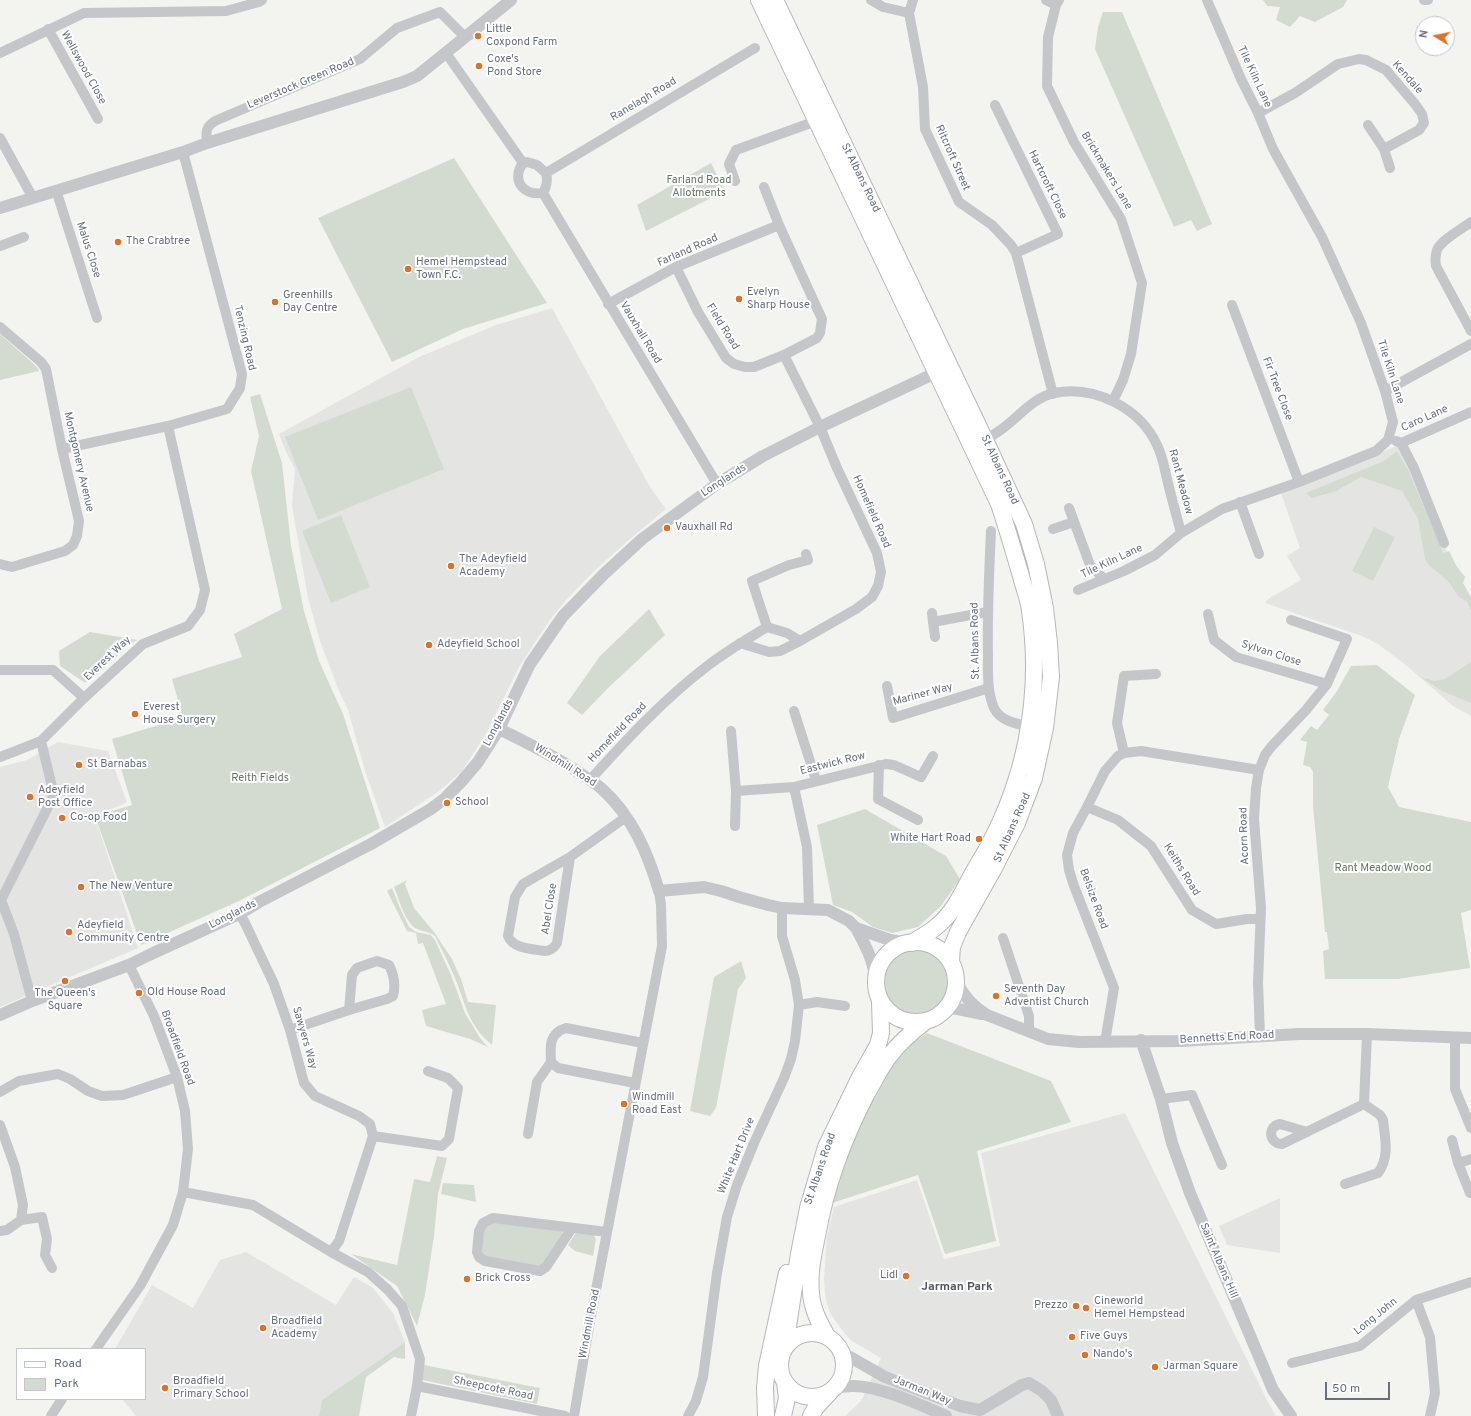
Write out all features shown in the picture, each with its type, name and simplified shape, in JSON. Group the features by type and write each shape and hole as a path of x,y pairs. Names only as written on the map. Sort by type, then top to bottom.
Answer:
{"main road":[{"name":"St Albans Road","path":"759,0 999,504 1030,610 1034,644 1034,674 1030,727 1019,773 1012,794 984,855 953,909 937,927 910,943"},
{"name":"St Albans Road","path":"775,0 1024,524 1036,564 1046,615 1049,643 1050,683 1045,728 1038,760 1027,800 994,868 958,932 952,948 951,962"},
{"path":"919,942 932,945 941,950 951,962 956,981 953,998 944,1012 926,1021 908,1022 899,1019 888,1011 880,1002 876,991 875,975 879,965 889,952 910,943 919,942"},
{"name":"St Albans Road","path":"785,1346 802,1233 808,1208 826,1148 860,1077 878,1045 881,1033 880,1002"},
{"name":"St Albans Road","path":"826,1336 813,1308 811,1274 819,1222 832,1174 850,1128 880,1069 896,1046 926,1021"},
{"path":"766,1416 767,1366 792,1249 804,1203 826,1148"},
{"path":"783,1416 787,1398 785,1382 780,1368 782,1353 785,1346 792,1339 809,1332 826,1336 835,1342 844,1361 844,1371 840,1380 816,1407 811,1416"},
{"path":"785,1382 791,1390 800,1395 810,1397 820,1396 832,1390"}],"street":[{"path":"0,53 84,13 226,11 260,2 262,0"},
{"name":"Leverstock Green Road","path":"0,208 403,82 417,76 446,53 464,36 511,0"},
{"path":"871,0 882,7 909,13"},
{"name":"Ritcroft Street","path":"913,0 909,13 923,87 925,129 959,202 992,225 1011,245 1016,254 1053,394"},
{"path":"1046,0 1058,2"},
{"name":"Tile Kiln Lane","path":"1078,590 1124,571 1155,555 1181,533 1207,517 1240,502 1299,482 1376,451 1388,440 1393,422 1385,391 1361,323 1325,244 1273,149 1207,0"},
{"name":"Brickmakers Lane","path":"1058,2 1048,37 1047,86 1074,142 1121,219 1142,283 1131,354 1123,380 1113,401"},
{"name":"Leverstock Green Road","path":"207,143 206,131 208,126 215,121 360,59 397,28 440,12 464,36"},
{"name":"Wellswood Close","path":"48,29 98,119"},
{"name":"Ranelagh Road","path":"546,172 755,48"},
{"path":"446,53 523,162 531,163 542,168 546,172 547,182 543,193 538,194 527,192 521,186 518,172 523,162"},
{"name":"Kendale","path":"1258,113 1295,93 1338,64 1352,60 1366,60 1386,70 1415,104 1422,114 1424,123 1419,130 1384,149"},
{"name":"Hartcroft Close","path":"995,105 1058,234 1016,254"},
{"path":"735,181 729,164 736,150 816,121"},
{"path":"1368,125 1384,149 1390,168"},
{"path":"0,138 33,198"},
{"name":"Tenzing Road","path":"62,449 168,426 228,409 240,388 242,374 183,152"},
{"path":"764,187 822,319 820,333 817,338 784,355 820,427"},
{"name":"Malus Close","path":"56,190 97,318"},
{"name":"Vauxhall Road","path":"543,193 717,484"},
{"path":"1471,222 1438,248 1435,255 1436,266 1471,331"},
{"name":"Farland Road","path":"608,304 676,267 780,226"},
{"path":"0,246 24,237"},
{"name":"Field Road","path":"676,267 698,312 726,358 734,364 745,367 754,367 784,355"},
{"name":"Fir Tree Close","path":"1232,305 1299,482"},
{"name":"Montgomery Avenue","path":"0,327 41,362 46,369 62,449 79,521 77,536 73,545 65,551 12,567 0,564"},
{"path":"1385,391 1471,344"},
{"name":"Longlands","path":"0,1015 32,1001 129,965 149,954 239,914 259,902 371,844 432,809 444,800 478,762 499,729 530,664 568,612 604,574 642,539 717,484 763,456 820,427 950,366"},
{"name":"Rant Meadow","path":"973,450 985,440 1000,431 1030,405 1053,394 1084,392 1113,401 1136,416 1150,432 1158,446 1166,470 1181,533"},
{"name":"Caro Lane","path":"1388,440 1401,443 1471,412"},
{"name":"Everest Way","path":"0,757 41,741 84,698 143,644 188,626 200,610 205,590 168,426"},
{"name":"Homefield Road","path":"740,643 769,652 780,651 856,609 872,597 878,586 881,572 877,553 837,468 820,427"},
{"path":"1401,443 1414,468 1444,543"},
{"path":"1240,502 1259,554"},
{"path":"1069,508 1090,565 1104,579"},
{"path":"1053,529 1074,522"},
{"name":"St. Albans Road","path":"991,531 987,612 989,688 994,708 1001,717 1030,727"},
{"path":"800,641 787,633 767,627 752,581 789,565 808,560 806,554"},
{"path":"935,637 933,618 987,612"},
{"name":"Sylvan Close","path":"1208,614 1214,640 1236,657 1327,684"},
{"name":"Acorn Road","path":"1260,1036 1258,982 1261,908 1254,819 1259,770 1265,755 1271,747 1306,710 1327,684 1347,639 1291,620"},
{"name":"Homefield Road","path":"590,780 625,742 675,692 706,666 767,627"},
{"path":"0,670 53,670 84,698"},
{"path":"1156,674 1124,676 1117,723 1124,753 1141,751 1259,770"},
{"name":"Mariner Way","path":"887,686 893,718 989,688"},
{"path":"794,711 816,780"},
{"name":"Windmill Road","path":"499,729 544,751 602,789 634,828 645,849 659,891 661,905 662,946 590,1321 574,1416"},
{"path":"731,731 736,791 735,826"},
{"path":"32,1001 14,934 1,900 54,796 41,741"},
{"name":"Belsize Road","path":"1105,1042 1114,988 1074,886 1069,870 1067,855 1073,833 1105,771 1118,756 1124,753"},
{"name":"Eastwick Row","path":"736,791 794,786 886,764 894,764 921,777 933,756"},
{"name":"Eastwick Row","path":"878,765 878,799 918,820"},
{"name":"Eastwick Row","path":"794,786 807,847 809,909"},
{"name":"Keiths Road","path":"1087,807 1118,820 1151,846 1192,910 1216,924 1247,919 1260,919"},
{"name":"Abel Close","path":"570,856 557,943 548,951 545,951 518,946 513,943 508,936 515,897 523,884 570,856 626,817"},
{"path":"659,891 704,887 768,906 828,910 849,921 856,928 873,961 875,975"},
{"name":"White Hart Drive","path":"688,1416 696,1401 703,1377 717,1274 727,1217 754,1142 784,1078 791,1059 795,1040 799,1006 795,980 782,936 782,908"},
{"name":"Sawyers Way","path":"239,914 244,921 274,984 290,1030 304,1083 315,1096 359,1116 370,1124 373,1136"},
{"path":"856,928 890,940 910,943"},
{"path":"1003,938 1029,1016 1029,1032"},
{"path":"290,1030 393,996 396,987 393,972 389,965 377,961 357,968 352,975 348,1010"},
{"name":"Broadfield Road","path":"97,1348 140,1286 173,1226 184,1192 188,1149 185,1111 177,1077 156,1022 129,965"},
{"name":"Bennetts End Road","path":"956,981 968,1000 979,1010 987,1015 1048,1039 1105,1042 1141,1040 1182,1041 1299,1034 1367,1034 1471,1038"},
{"path":"799,1006 817,1002 845,1006"},
{"name":"Bennetts End Road","path":"944,1012 953,1008 987,1015"},
{"path":"528,1134 537,1082 551,1062 550,1050 552,1039 558,1030 566,1028 643,1043"},
{"path":"1364,1104 1367,1034"},
{"path":"1455,1037 1455,1089 1471,1128"},
{"name":"Saint Albans Hill","path":"1141,1040 1161,1099 1172,1143 1190,1193 1273,1390 1291,1416"},
{"path":"551,1062 558,1068 635,1084"},
{"path":"331,1252 339,1241 373,1136 442,1146 449,1139 458,1088 448,1078 428,1071"},
{"path":"0,1092 19,1081 58,1074 70,1078 88,1091 102,1096 123,1095 177,1077"},
{"path":"1161,1099 1192,1095 1222,1165"},
{"path":"1307,1132 1364,1104"},
{"path":"1345,1184 1378,1173 1385,1160 1386,1153 1383,1120 1380,1115 1364,1104"},
{"path":"0,1125 15,1167 21,1194 23,1205 21,1220"},
{"path":"1452,1140 1458,1163 1470,1192"},
{"path":"1458,1163 1471,1159"},
{"path":"184,1192 253,1205 331,1252 368,1272 388,1290 402,1306 420,1359 417,1386 411,1416"},
{"path":"0,1231 7,1230 21,1220 42,1217 46,1238 45,1255 52,1268"},
{"path":"572,1228 546,1267 540,1271 485,1261 479,1257 476,1252 481,1226 486,1220 493,1218 607,1232"},
{"name":"Long John","path":"1292,1363 1360,1346 1416,1300 1471,1282"},
{"path":"1416,1300 1430,1337 1435,1393 1430,1416"},
{"name":"Jarman Way","path":"841,1352 884,1376 960,1406 980,1410 1022,1385 1029,1383 1042,1391 1050,1400 1058,1416"},
{"name":"Sheepcote Road","path":"417,1386 565,1416"},
{"name":"Jarman Way","path":"832,1390 854,1386 875,1389 918,1403 946,1416"},
{"path":"51,1416 61,1400"}],"shaded area":[{"name":"The Adeyfield Academy","path":"552,308 650,487 666,509 593,572 566,600 549,621 519,667 487,732 462,771 438,792 385,827 365,771 348,710 320,641 308,598 292,506 295,469 279,434 419,357 496,325"},
{"path":"1399,445 1460,581 1471,601 1471,716 1453,706 1407,666 1378,644 1362,636 1265,603 1268,599 1301,580 1287,556 1300,548 1281,493"},
{"path":"58,742 108,751 127,802 95,817 138,948 0,1007 0,767 27,760"},
{"name":"Jarman Park","path":"1125,1113 1276,1416 845,1416 861,1401 881,1358 852,1341 845,1334 830,1313 827,1304 824,1279 826,1249 827,1236 834,1207 917,1180 944,1259 1000,1246 981,1153"},
{"path":"1280,1198 1280,1253 1227,1245 1219,1226"},
{"name":"Broadfield Academy","path":"246,1252 336,1305 354,1277 373,1288 393,1313 405,1342 322,1400 319,1416 136,1416 123,1400 146,1400 146,1348 116,1348 152,1285 193,1308 220,1260"}],"green space":[{"path":"1263,0 1347,0 1343,7 1315,22 1300,16 1290,27 1276,20 1280,7 1267,6"},
{"path":"1103,12 1122,12 1212,224 1197,231 1191,220 1174,227 1095,49 1098,27"},
{"path":"454,158 547,303 463,329 392,362 318,218"},
{"name":"Farland Road Allotments","path":"711,163 725,191 646,231 637,205"},
{"path":"0,334 37,367 39,371 0,380"},
{"path":"411,387 444,469 318,520 285,437"},
{"name":"Reith Fields","path":"260,394 282,463 291,546 304,611 319,661 343,714 380,828 241,900 141,945 95,816 132,805 112,739 183,718 172,679 242,657 234,634 282,609 251,471 259,436 250,397"},
{"path":"1397,451 1409,472 1443,553 1449,551 1456,565 1465,577 1463,583 1471,597 1471,610 1467,601 1458,596 1449,582 1429,565 1425,559 1418,519 1402,491 1361,477 1336,491 1312,498 1306,493 1384,461"},
{"path":"341,515 370,587 331,603 302,531"},
{"path":"1374,527 1395,537 1373,581 1352,571"},
{"path":"649,609 665,635 609,687 582,715 567,703 600,656"},
{"path":"90,632 138,640 131,643 89,682 84,682 60,666 59,651"},
{"path":"1471,662 1471,703 1442,691 1421,677 1434,681 1445,679"},
{"name":"Rant Meadow Wood","path":"1377,665 1415,695 1399,739 1388,787 1399,807 1471,822 1471,910 1461,913 1470,968 1398,979 1325,979 1323,951 1329,949 1327,932 1325,932 1313,806 1313,772 1310,767 1303,765 1307,742 1300,740 1311,726 1317,730 1329,715 1323,710 1337,691 1351,666"},
{"path":"865,809 946,856 960,879 941,906 918,927 892,933 873,927 852,912 833,905 817,825"},
{"path":"407,880 405,884 414,908 434,932 452,959 461,979 468,1002 496,1005 492,1045 478,1030 473,1022 465,1006 448,962 435,936 417,929 409,922 394,887"},
{"path":"392,888 409,927 416,932 431,935 435,940 451,975 465,1013 480,1038 488,1047 470,1039 426,1026 422,1010 446,1004 423,943 418,944 416,933 407,931 387,891"},
{"path":"916,948 929,951 940,958 947,969 950,982 947,995 940,1006 929,1013 916,1016 903,1013 892,1006 885,995 882,982 885,969 892,958 903,951"},
{"path":"741,961 746,978 738,989 716,1108 710,1116 690,1111 714,977"},
{"path":"927,1033 1051,1081 1071,1122 977,1151 996,1241 945,1254 918,1175 832,1203 843,1166 860,1122 887,1072 913,1043"},
{"path":"437,1156 447,1158 438,1194 434,1236 425,1295 417,1326 397,1286 351,1254 397,1265 414,1179 430,1182"},
{"path":"443,1183 474,1185 476,1202 441,1194"},
{"path":"494,1222 562,1231 563,1234 546,1262 540,1266 486,1259 481,1252 484,1229 487,1224"},
{"path":"578,1232 593,1233 596,1239 593,1256 575,1251 568,1245"},
{"path":"405,1342 405,1359 394,1357 366,1377 359,1416 319,1416 322,1400"},
{"path":"424,1365 540,1388 537,1404 422,1380"}],"place":[{"name":"Little Coxpond Farm","path":"478,36"},
{"name":"Coxe's Pond Store","path":"479,66"},
{"name":"The Crabtree","path":"118,242"},
{"name":"Hemel Hempstead Town F.C.","path":"408,269"},
{"name":"Evelyn Sharp House","path":"739,299"},
{"name":"Greenhills Day Centre","path":"275,302"},
{"name":"Vauxhall Rd","path":"667,528"},
{"name":"The Adeyfield Academy","path":"451,566"},
{"name":"Adeyfield School","path":"429,645"},
{"name":"Everest House Surgery","path":"135,714"},
{"name":"St Barnabas","path":"79,765"},
{"name":"Adeyfield Post Office","path":"30,797"},
{"name":"School","path":"447,803"},
{"name":"Co-op Food","path":"62,818"},
{"name":"White Hart Road","path":"979,839"},
{"name":"The New Venture","path":"81,887"},
{"name":"Adeyfield Community Centre","path":"69,932"},
{"name":"The Queen's Square","path":"65,981"},
{"name":"Old House Road","path":"139,993"},
{"name":"Seventh Day Adventist Church","path":"996,996"},
{"name":"Windmill Road East","path":"624,1104"},
{"name":"Lidl","path":"906,1276"},
{"name":"Brick Cross","path":"467,1279"},
{"name":"Prezzo","path":"1076,1306"},
{"name":"Cineworld Hemel Hempstead","path":"1086,1308"},
{"name":"Broadfield Academy","path":"263,1328"},
{"name":"Five Guys","path":"1072,1337"},
{"name":"Nando's","path":"1085,1355"},
{"name":"Jarman Square","path":"1155,1367"},
{"name":"Broadfield Primary School","path":"165,1388"}],"district":[{"name":"Jarman Park","path":"957,1288"}]}
